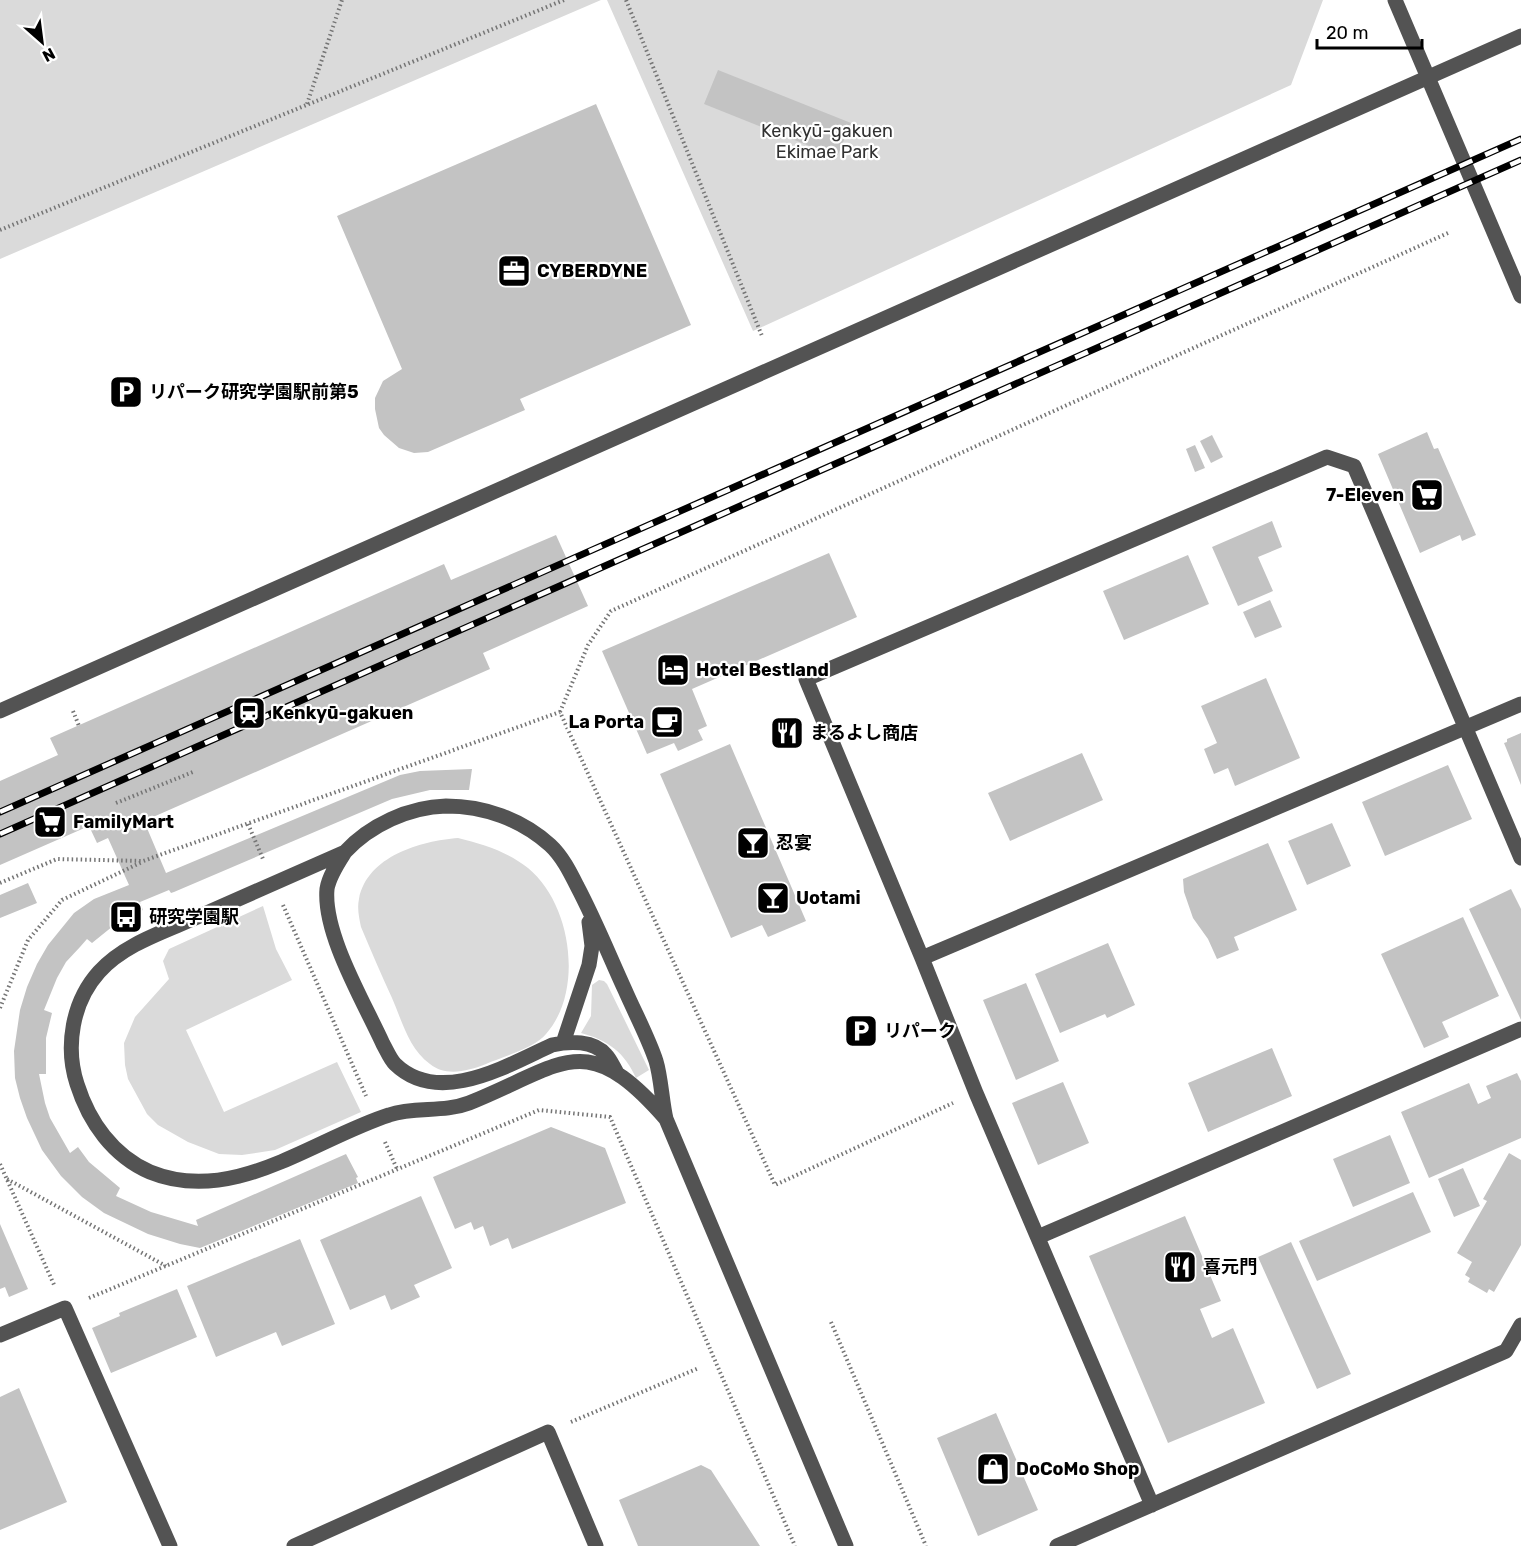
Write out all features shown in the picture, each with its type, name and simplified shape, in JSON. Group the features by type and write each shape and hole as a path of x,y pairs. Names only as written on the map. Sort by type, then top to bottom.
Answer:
{"street":[{"path":"1395,0 1521,296"},
{"path":"0,711 1521,36"},
{"path":"1152,1504 976,1093 806,679 1327,457 1354,466 1521,858"},
{"path":"922,958 1521,704"},
{"path":"616,1071 606,1054 595,1047 581,1043 552,1045 480,1078 464,1082 419,1080 403,1071 393,1062 330,926 327,887 334,869 345,852 368,831 413,810 458,806 491,812 531,829 552,847 566,865 588,907 656,1062 666,1119 846,1546"},
{"path":"345,852 135,945 99,972 85,991 72,1028 71,1052 74,1075 82,1100 96,1125 113,1148 133,1164 153,1173 200,1182 225,1180 250,1174 376,1120 404,1111 448,1108 467,1104 551,1065 569,1061 600,1064 616,1071 645,1095 666,1119"},
{"path":"563,1043 589,965 592,946 588,907"},
{"path":"1038,1237 1521,1029"},
{"path":"0,1335 65,1308 170,1546"},
{"path":"1057,1546 1506,1351 1521,1325"},
{"path":"294,1546 548,1432 596,1546"}],"path":[{"path":"306,105 342,0"},
{"path":"0,230 564,0"},
{"path":"626,0 762,336"},
{"path":"976,1093 775,1185 560,712 588,645 611,611 1449,233"},
{"path":"73,711 80,726"},
{"path":"0,1008 28,940 62,900 143,861 560,712"},
{"path":"116,803 193,772"},
{"path":"248,824 397,1169"},
{"path":"0,883 57,860 143,861"},
{"path":"0,1164 65,1308 539,1110 610,1118 795,1546"},
{"path":"6,1179 166,1266"},
{"path":"831,1322 926,1546"},
{"path":"548,1432 699,1368"}],"green space":[{"path":"0,0 601,0 0,259"},
{"name":"Kenkyū-gakuen Ekimae Park","path":"607,0 1323,0 1291,85 753,331"},
{"path":"458,838 512,857 528,868 543,884 555,903 563,925 568,948 569,972 558,1016 541,1039 518,1052 479,1067 450,1072 430,1064 411,1043 361,927 358,906 364,884 384,862 413,847"},
{"path":"263,906 276,949 292,980 186,1030 224,1112 337,1062 361,1112 275,1150 242,1155 219,1154 188,1142 158,1125 147,1114 128,1079 124,1043 135,1017 169,979 163,961 169,949"},
{"path":"599,980 607,984 649,1070 636,1078 627,1061 614,1049 599,1039 581,1033 591,1016 592,985"}],"building":[{"path":"718,70 851,123 837,157 704,104"},
{"name":"CYBERDYNE","path":"596,104 691,325 520,399 525,410 428,452 414,453 399,448 379,428 375,398 383,381 402,369 337,216"},
{"name":"7-Eleven","path":"1427,432 1434,449 1438,448 1476,535 1462,541 1460,535 1420,553 1378,454"},
{"path":"1212,435 1223,457 1211,463 1200,441"},
{"path":"1195,445 1205,468 1195,472 1186,449"},
{"path":"1272,521 1282,547 1258,557 1273,591 1238,606 1212,547"},
{"path":"556,535 588,606 483,653 490,669 144,821 166,873 400,775 420,771 472,769 469,790 430,790 392,799 174,892 171,893 169,890 140,902 143,910 118,922 92,943 87,939 66,962 44,1010 52,1013 46,1038 46,1074 39,1074 50,1118 70,1153 78,1147 89,1162 120,1188 116,1196 151,1212 198,1226 196,1220 346,1154 358,1177 356,1178 358,1183 200,1248 148,1234 104,1213 82,1197 61,1176 42,1150 20,1098 15,1078 14,1051 20,1010 27,987 48,945 74,913 94,899 129,885 108,838 97,843 89,826 0,865 0,781 58,755 50,738 444,564 451,580"},
{"name":"Hotel Bestland","path":"829,553 857,617 692,689 707,726 698,730 703,740 678,751 674,743 647,754 602,651"},
{"path":"1188,555 1209,604 1124,640 1103,591"},
{"path":"1270,600 1282,627 1255,638 1243,612"},
{"path":"1266,678 1300,758 1235,786 1228,768 1214,774 1204,749 1217,743 1201,706"},
{"path":"1521,733 1521,785 1504,743 1507,739"},
{"path":"730,744 806,921 768,937 762,925 731,938 660,774"},
{"path":"1082,753 1103,800 1010,841 988,793"},
{"path":"1448,765 1472,819 1385,856 1362,802"},
{"path":"1332,823 1351,866 1307,885 1288,841"},
{"path":"1268,843 1297,910 1234,937 1239,950 1217,959 1208,939 1193,918 1184,892 1183,879"},
{"path":"28,883 37,903 0,918 0,895"},
{"path":"1511,889 1521,909 1521,1020 1469,909"},
{"path":"1463,917 1499,996 1442,1022 1449,1037 1424,1048 1381,954"},
{"path":"1108,943 1135,1005 1107,1018 1105,1014 1060,1033 1035,974"},
{"path":"1026,983 1059,1061 1016,1080 983,1000"},
{"path":"1272,1048 1292,1096 1208,1132 1188,1083"},
{"path":"1517,1073 1521,1081 1521,1138 1429,1178 1401,1112 1469,1083 1478,1104 1491,1098 1486,1086"},
{"path":"1063,1082 1089,1143 1038,1165 1012,1103"},
{"path":"551,1127 605,1148 626,1203 512,1249 508,1238 490,1246 483,1226 474,1230 471,1222 455,1229 433,1177"},
{"path":"1390,1135 1410,1183 1353,1207 1333,1159"},
{"path":"1509,1153 1521,1160 1521,1245 1494,1292 1489,1289 1487,1293 1468,1282 1470,1278 1465,1275 1472,1262 1457,1253 1487,1201 1483,1199"},
{"path":"1463,1168 1480,1206 1454,1217 1438,1179"},
{"path":"1413,1192 1431,1232 1317,1281 1299,1241"},
{"path":"421,1196 452,1268 414,1285 420,1297 391,1310 385,1295 350,1310 320,1240"},
{"path":"1185,1216 1221,1301 1200,1309 1212,1338 1233,1328 1265,1403 1168,1443 1089,1256"},
{"path":"0,1224 28,1289 9,1297 5,1287 0,1289"},
{"path":"300,1239 335,1324 282,1346 276,1332 216,1357 187,1286"},
{"path":"1291,1242 1351,1374 1317,1389 1258,1257"},
{"path":"177,1289 197,1337 111,1373 92,1328 120,1316 119,1313"},
{"path":"19,1388 67,1502 0,1530 0,1397"},
{"path":"996,1413 1038,1510 978,1536 937,1438"},
{"path":"701,1465 711,1470 760,1546 638,1546 619,1500"}],"railway":[{"path":"0,812 1521,139"},
{"path":"0,834 1521,160"}],"place":[{"name":"CYBERDYNE","path":"514,271"},
{"name":"リパーク研究学園駅前第5","path":"126,392"},
{"name":"7-Eleven","path":"1427,495"},
{"name":"Hotel Bestland","path":"673,670"},
{"name":"Kenkyū-gakuen","path":"249,713"},
{"name":"La Porta","path":"667,722"},
{"name":"まるよし商店","path":"787,733"},
{"name":"FamilyMart","path":"50,822"},
{"name":"忍宴","path":"753,843"},
{"name":"Uotami","path":"773,898"},
{"name":"研究学園駅","path":"126,917"},
{"name":"リパーク","path":"861,1031"},
{"name":"喜元門","path":"1180,1267"},
{"name":"DoCoMo Shop","path":"993,1469"}]}
